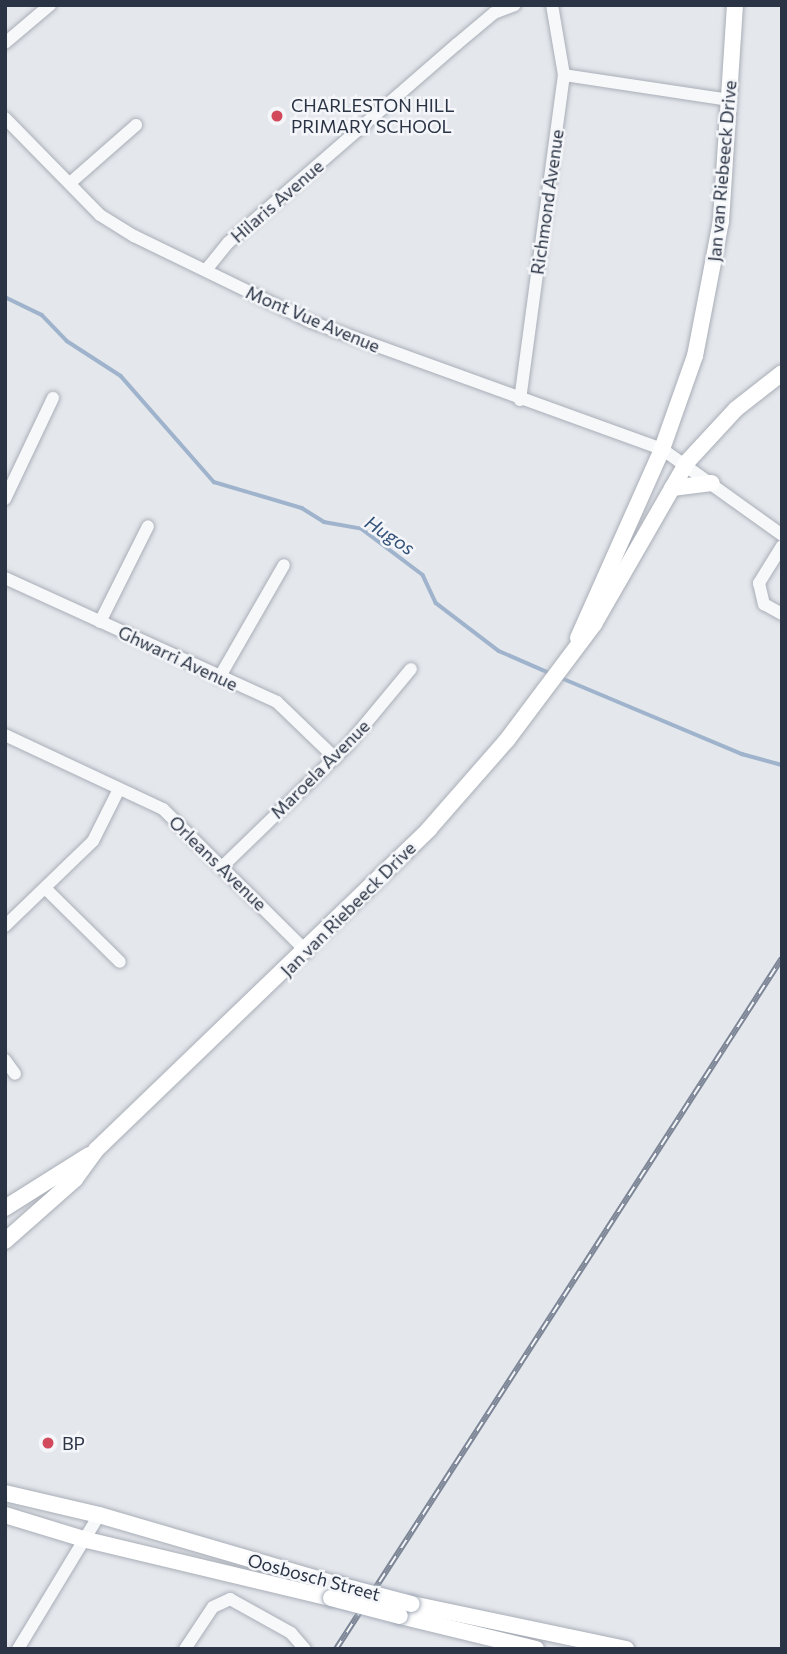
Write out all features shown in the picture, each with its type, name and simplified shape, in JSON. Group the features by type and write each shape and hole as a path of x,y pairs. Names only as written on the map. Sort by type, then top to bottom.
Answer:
{"main road":[{"name":"Jan van Riebeeck Drive","path":"575,647 662,449 695,356 709,298 721,221 734,5"},
{"name":"Jan van Riebeeck Drive","path":"5,1241 75,1179 97,1150 307,952 429,830 534,706 608,602 687,462 736,409 782,373"},
{"path":"672,488 712,483"},
{"name":"Jan van Riebeeck Drive","path":"5,1209 97,1150"},
{"name":"Oosbosch Street","path":"5,1493 99,1515 335,1591 400,1616 536,1649"},
{"name":"Oosbosch Street","path":"5,1515 87,1539 626,1649"}],"street":[{"path":"5,43 50,5"},
{"name":"Hilaris Avenue","path":"206,270 229,242 457,44 494,13 515,5"},
{"name":"Richmond Avenue","path":"520,400 564,75 552,5"},
{"path":"564,75 730,100"},
{"name":"Mont Vue Avenue","path":"5,118 115,226 310,322 520,400 662,449 687,462 782,536"},
{"path":"70,183 136,125"},
{"path":"5,499 53,398"},
{"path":"100,622 148,526"},
{"path":"782,546 760,583 764,604 782,614"},
{"path":"219,678 284,565"},
{"name":"Ghwarri Avenue","path":"5,578 288,709 335,758"},
{"name":"Maroela Avenue","path":"223,865 335,758 411,669"},
{"name":"Orleans Avenue","path":"5,735 163,809 223,865 307,952"},
{"path":"5,926 93,841 119,789"},
{"path":"45,888 120,962"},
{"path":"5,1060 15,1074"},
{"path":"18,1649 87,1539 99,1515"},
{"path":"185,1649 218,1602 239,1602 305,1648"}],"waterway":[{"name":"Hugos","path":"5,297 42,315 67,341 121,376 214,482 302,508 324,522 362,529 423,575 436,603 499,651 552,674"},
{"name":"Hugos","path":"559,677 742,754 782,765"}],"railway":[{"path":"336,1649 782,958"}],"place":[{"name":"CHARLESTON HILL PRIMARY SCHOOL","path":"277,116"},
{"name":"BP","path":"48,1443"}]}
